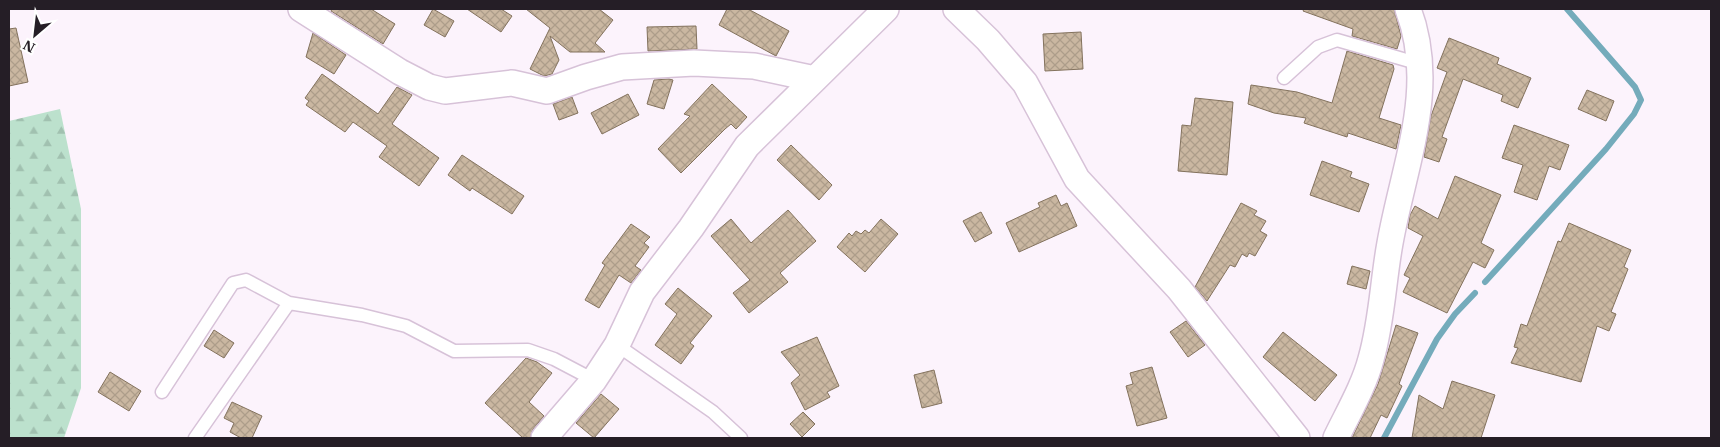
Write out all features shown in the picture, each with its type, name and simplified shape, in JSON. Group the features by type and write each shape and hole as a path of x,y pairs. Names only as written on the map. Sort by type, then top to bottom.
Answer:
{"street":[{"path":"301,9 400,72 429,87 445,91 512,83 548,91 586,77 622,67 694,63 754,66 815,79"},
{"path":"544,438 594,380 617,345 642,292 691,228 746,146 886,9"},
{"path":"956,9 988,40 1025,84 1077,179 1179,289 1297,438"},
{"path":"1336,438 1371,360 1378,328 1390,242 1416,129 1420,64 1417,33 1408,9"}],"lane":[{"path":"1284,78 1318,46 1337,40 1420,64"},
{"path":"162,392 233,283 246,280 289,303 362,315 406,326 454,351 528,350 554,359 594,380"},
{"path":"195,438 289,303"},
{"path":"617,345 714,412 740,438"}],"green space":[{"path":"60,109 81,209 81,388 64,438 9,438 9,121"}],"building":[{"path":"332,9 371,9 395,24 383,44 331,11"},
{"path":"433,9 454,21 445,37 424,25"},
{"path":"467,9 501,9 512,16 501,32"},
{"path":"526,9 599,9 613,20 595,43 605,52 570,52 550,36 559,60 552,74 544,76 530,69 550,28"},
{"path":"727,9 748,9 789,31 776,56 719,25"},
{"path":"1304,9 1394,9 1401,36 1397,49 1352,36 1353,29 1303,11"},
{"path":"696,26 697,49 648,51 647,27"},
{"path":"16,28 28,82 9,86 9,29"},
{"path":"1081,32 1083,69 1045,71 1043,34"},
{"path":"313,33 346,55 334,74 306,57"},
{"path":"1449,38 1499,58 1497,64 1531,78 1518,108 1501,101 1503,95 1463,79 1442,137 1447,139 1439,162 1424,157 1431,116 1447,72 1437,68"},
{"path":"1347,51 1393,65 1394,69 1379,118 1401,125 1396,149 1348,133 1347,137 1304,123 1306,118 1274,113 1248,104 1251,85 1297,92 1332,103"},
{"path":"322,74 378,114 397,87 412,95 392,124 439,158 419,186 379,157 387,146 353,122 345,132 306,105 309,101 305,98"},
{"path":"654,80 673,80 664,109 647,104"},
{"path":"712,84 747,117 736,129 731,124 725,129 681,173 658,149 690,116 684,114"},
{"path":"1587,90 1614,101 1606,121 1578,109"},
{"path":"628,94 639,115 602,134 591,113"},
{"path":"572,97 578,113 559,120 553,104"},
{"path":"1195,98 1233,102 1227,175 1178,171 1182,125 1191,126"},
{"path":"1514,125 1569,145 1560,170 1549,166 1537,200 1514,192 1523,165 1502,158"},
{"path":"791,145 832,185 819,200 777,160"},
{"path":"462,155 524,196 512,214 472,188 470,191 448,175"},
{"path":"1322,161 1352,172 1350,177 1369,184 1359,212 1310,195"},
{"path":"1455,176 1501,195 1481,243 1494,250 1485,268 1473,262 1447,313 1403,292 1410,278 1404,275 1423,236 1408,228 1410,215 1415,206 1438,219"},
{"path":"1056,195 1061,206 1067,203 1077,226 1019,252 1006,223 1040,207 1038,203"},
{"path":"1241,203 1257,211 1254,215 1266,221 1260,231 1267,235 1255,256 1249,253 1247,257 1242,254 1235,267 1230,265 1207,301 1195,287"},
{"path":"788,210 816,241 780,273 788,282 749,313 733,293 750,280 711,236 731,219 751,243"},
{"path":"981,212 992,233 975,242 963,221"},
{"path":"881,219 898,234 865,272 837,247 849,233 852,236 856,231 861,234 865,230 869,233"},
{"path":"1569,223 1631,250 1624,267 1628,269 1611,312 1616,314 1609,331 1597,326 1581,382 1511,363 1518,348 1514,347 1521,324 1527,326 1558,241 1561,242"},
{"path":"631,224 650,237 644,243 649,247 635,266 641,270 631,283 619,275 599,308 585,300 605,265 602,263"},
{"path":"1352,266 1370,271 1366,289 1347,284"},
{"path":"678,288 712,316 690,343 694,346 681,364 655,345 677,314 665,304"},
{"path":"1186,321 1205,345 1188,357 1170,332"},
{"path":"1396,325 1418,333 1399,384 1402,386 1387,418 1381,415 1370,438 1352,438 1378,384"},
{"path":"214,330 234,343 224,358 204,346"},
{"path":"1283,332 1337,375 1315,401 1263,357"},
{"path":"817,337 839,386 827,392 830,397 805,410 791,383 800,375 781,352"},
{"path":"526,358 537,362 552,373 529,402 544,416 533,429 530,438 523,438 485,403"},
{"path":"1152,367 1167,418 1137,426 1126,386 1133,384 1130,373"},
{"path":"934,370 942,403 922,408 914,375"},
{"path":"110,372 141,391 129,411 98,392"},
{"path":"1452,381 1495,395 1481,438 1412,438 1419,395 1443,409"},
{"path":"601,394 619,409 594,438 576,423"},
{"path":"232,402 262,416 252,438 241,438 230,432 234,423 224,418"},
{"path":"803,412 815,424 802,437 790,424"}],"waterway":[{"path":"1485,282 1606,149 1634,114 1641,100 1635,87 1567,9"},
{"path":"1384,438 1437,339 1455,314 1475,293"}]}
